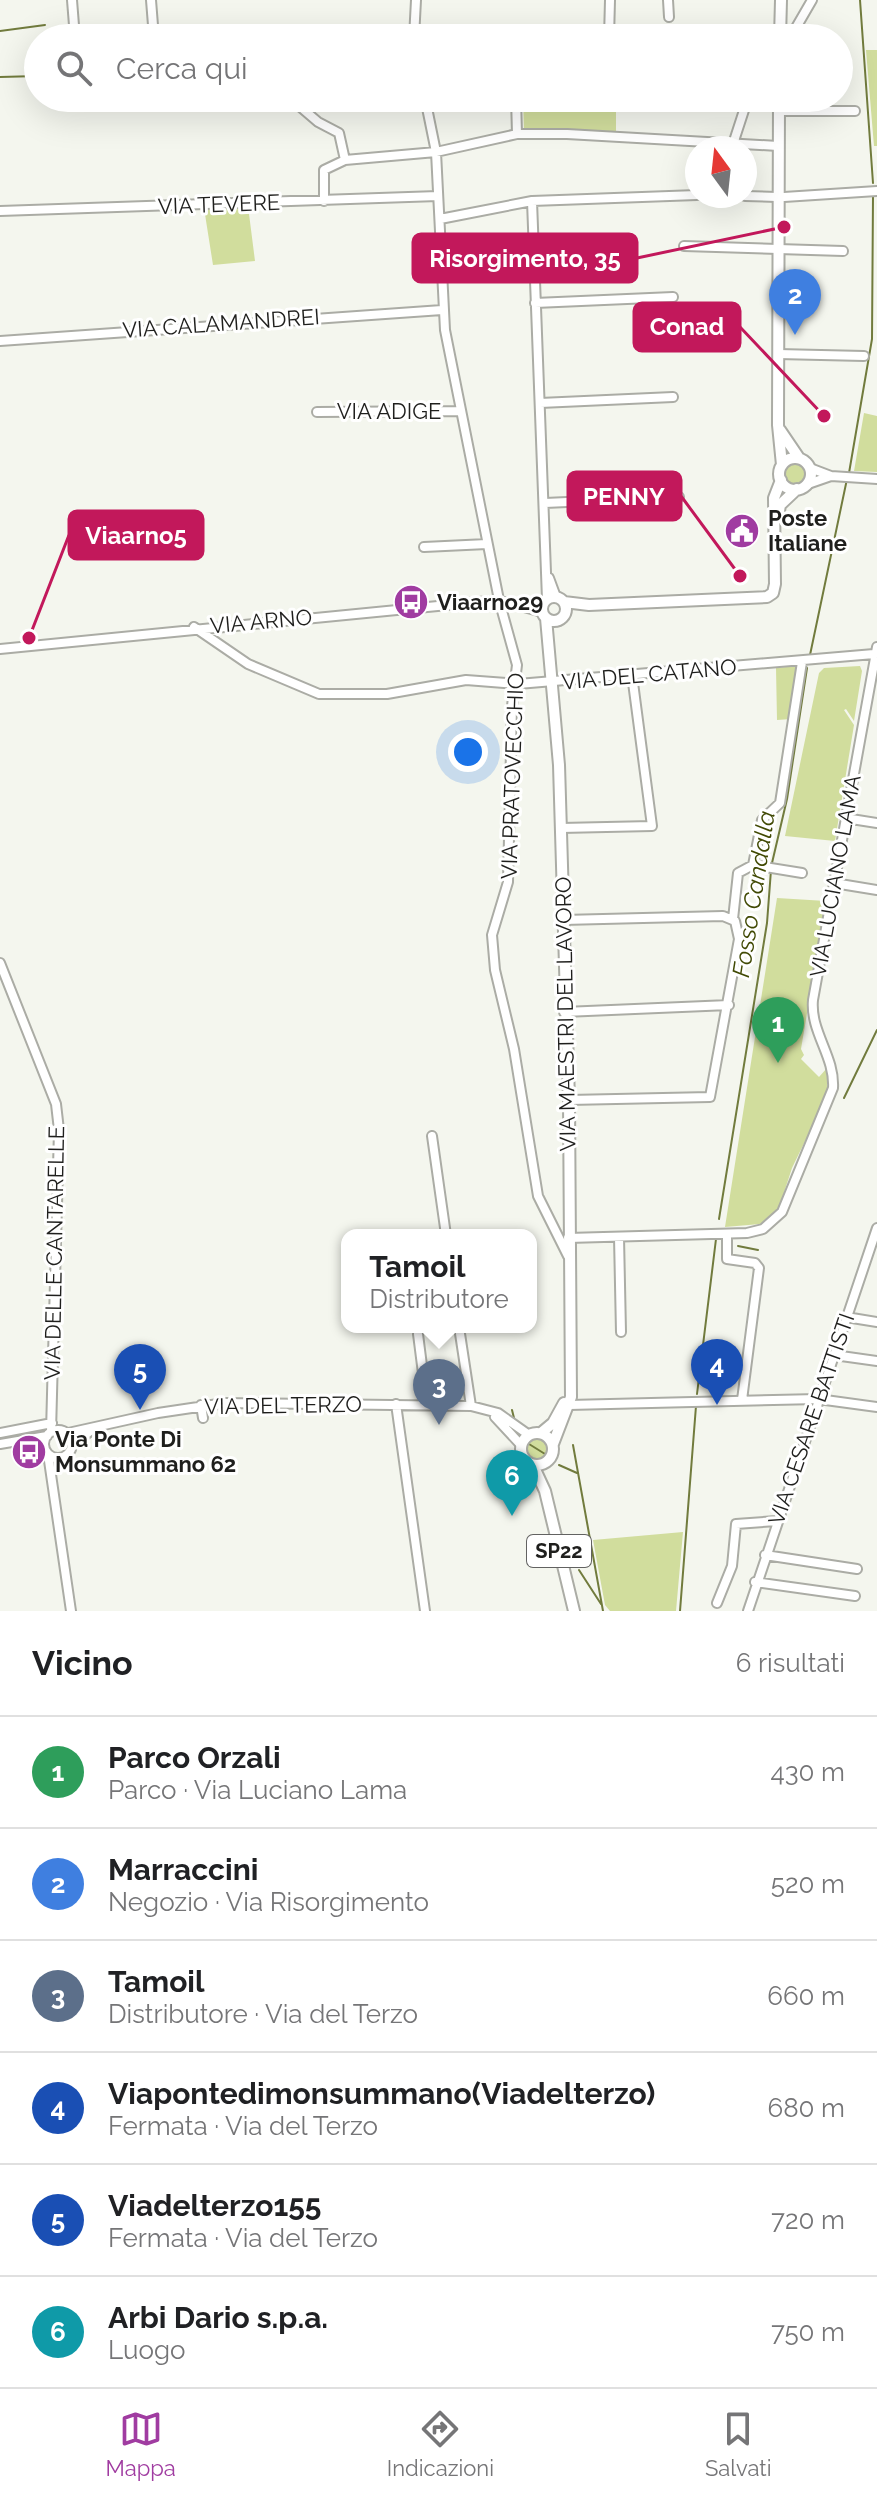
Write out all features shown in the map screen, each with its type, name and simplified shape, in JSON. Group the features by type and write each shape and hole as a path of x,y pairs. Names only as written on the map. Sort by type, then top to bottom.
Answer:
{"main road":[{"path":"780,24 781,0"},
{"path":"779,112 781,197"},
{"path":"553,608 767,597 773,593 774,498 781,480 782,465 778,425 779,117"},
{"path":"775,535 780,505 802,487 810,468 799,458 778,425"},
{"path":"782,465 799,458"},
{"path":"781,480 787,487 802,487"},
{"name":"VIA MAESTRI DEL LAVORO","path":"553,608 551,682 561,828 564,1012 569,1100 570,1382 569,1405 553,1444"},
{"path":"521,1445 529,1435 541,1433 561,1410 570,1382"},
{"path":"541,1433 553,1444"},
{"name":"SP22","path":"545,1491 545,1464 552,1455 553,1444"},
{"name":"SP22","path":"521,1445 524,1460 533,1465 545,1491 574,1611"},
{"path":"533,1465 545,1464"}],"street":[{"path":"72,0 74,24"},
{"path":"151,0 153,24"},
{"path":"415,24 416,0"},
{"path":"609,24 610,0"},
{"path":"668,0 669,17"},
{"path":"798,24 812,0"},
{"path":"306,112 339,133 345,160"},
{"name":"VIA PRATOVECCHIO","path":"428,112 436,152 442,310 487,544 517,665 518,684 512,706 508,882 495,920 493,947 514,1049 537,1189 568,1256"},
{"path":"516,112 517,134"},
{"path":"736,136 743,112"},
{"path":"779,117 807,112"},
{"path":"324,201 324,170 345,160 436,152 517,134 580,134 685,141"},
{"path":"757,145 778,146"},
{"path":"757,196 877,191"},
{"path":"440,219 532,201 685,195"},
{"name":"VIA TEVERE","path":"0,211 438,196"},
{"path":"532,201 546,565 553,608"},
{"path":"684,246 843,251"},
{"path":"535,303 673,297"},
{"name":"VIA CALAMANDREI","path":"0,341 442,310"},
{"path":"778,354 864,356"},
{"path":"540,403 673,397"},
{"name":"VIA ADIGE","path":"317,412 460,411"},
{"path":"810,468 831,476 877,479"},
{"path":"802,487 831,476"},
{"path":"545,503 679,497"},
{"path":"424,547 487,544"},
{"name":"VIA ARNO","path":"0,649 194,627 499,600 553,608"},
{"name":"VIA DEL CATANO","path":"194,627 248,664 319,694 387,694 466,680 518,684 551,682 802,662 875,651"},
{"name":"VIA LUCIANO LAMA","path":"568,1238 758,1231 782,1212 833,1092 832,1068 817,1035 812,1012 875,651"},
{"path":"755,866 762,820 780,803 802,662"},
{"path":"561,828 652,826 632,675"},
{"path":"866,698 877,700"},
{"path":"845,818 877,823"},
{"path":"569,1100 710,1097 739,939 733,919 738,873 755,866 802,873"},
{"path":"834,883 877,890"},
{"path":"563,920 733,919"},
{"name":"VIA DELLE CANTARELLE","path":"0,963 56,1104 59,1130 50,1361 56,1431 46,1451"},
{"path":"564,1012 729,1005"},
{"path":"432,1136 445,1229"},
{"name":"VIA CESARE BATTISTI","path":"748,1611 755,1582 877,1228"},
{"path":"725,1234 727,1259 755,1263 759,1268 742,1400"},
{"path":"619,1237 621,1332"},
{"path":"846,1317 877,1322"},
{"path":"460,1333 471,1406"},
{"path":"418,1334 427,1405"},
{"path":"834,1355 877,1361"},
{"path":"569,1405 818,1399 877,1407"},
{"path":"396,1404 425,1611"},
{"name":"VIA DEL TERZO","path":"56,1431 201,1405 396,1404 481,1408"},
{"path":"201,1405 203,1418"},
{"path":"481,1408 498,1413 529,1435"},
{"path":"481,1408 496,1418 521,1445"},
{"path":"54,1480 73,1445 97,1424"},
{"path":"12,1431 16,1441 64,1457"},
{"path":"0,1433 56,1431 73,1445"},
{"path":"0,1444 56,1431"},
{"path":"46,1451 54,1480 71,1611"},
{"path":"717,1603 732,1566 736,1524 776,1521"},
{"path":"765,1555 857,1569"},
{"path":"755,1582 855,1596"}],"green space":[{"path":"866,50 877,50 877,146 874,146"},
{"path":"523,112 616,112 616,131 524,131"},
{"path":"248,206 255,261 213,265 204,208"},
{"path":"864,413 877,416 877,472 854,471"},
{"path":"791,464 799,464 805,474 799,484 791,484 785,478 785,470"},
{"path":"796,666 791,719 777,720 776,668"},
{"path":"860,666 862,671 854,721 844,710 854,725 835,841 785,836 819,673 824,668"},
{"path":"777,898 826,901 801,1059 819,1077 827,1068 827,1096 792,1168 779,1208 760,1224 725,1227"},
{"path":"537,1438 545,1441 548,1449 545,1457 537,1460 529,1457 526,1449 529,1441"},
{"path":"683,1532 676,1611 610,1611 605,1605 593,1540"}],"waterway":[{"name":"Fosso Candalla","path":"860,0 873,183"},
{"path":"0,31 24,28"},
{"path":"0,77 24,76"},
{"name":"Fosso Candalla","path":"849,473 872,339 873,196"},
{"name":"Fosso Candalla","path":"810,655 847,479"},
{"name":"Fosso Candalla","path":"772,863 787,799 807,668"},
{"name":"Fosso Candalla","path":"719,1219 767,923 771,870"},
{"path":"844,1098 877,1030"},
{"name":"Fosso Candalla","path":"697,1394 716,1239"},
{"path":"738,1246 758,1250"},
{"name":"Fosso Candalla","path":"680,1611 696,1406"},
{"path":"512,1410 514,1418"},
{"path":"529,1444 545,1454"},
{"path":"573,1445 603,1611"},
{"path":"559,1465 577,1473"},
{"path":"579,1570 601,1604"}],"place":[{"name":"Risorgimento, 35","path":"784,227"},
{"name":"Marraccini","path":"795,335"},
{"name":"Conad","path":"824,416"},
{"name":"Poste Italiane","path":"742,531"},
{"name":"PENNY","path":"740,576"},
{"name":"Viaarno29","path":"411,602"},
{"name":"Viaarno5","path":"29,638"},
{"name":"Parco Orzali","path":"778,1063"},
{"name":"Viapontedimonsummano(Viadelterzo)","path":"717,1405"},
{"name":"Viadelterzo155","path":"140,1410"},
{"name":"Tamoil","path":"439,1425"},
{"name":"Via Ponte Di Monsummano 62","path":"29,1452"},
{"name":"Arbi Dario s.p.a.","path":"512,1516"}]}
